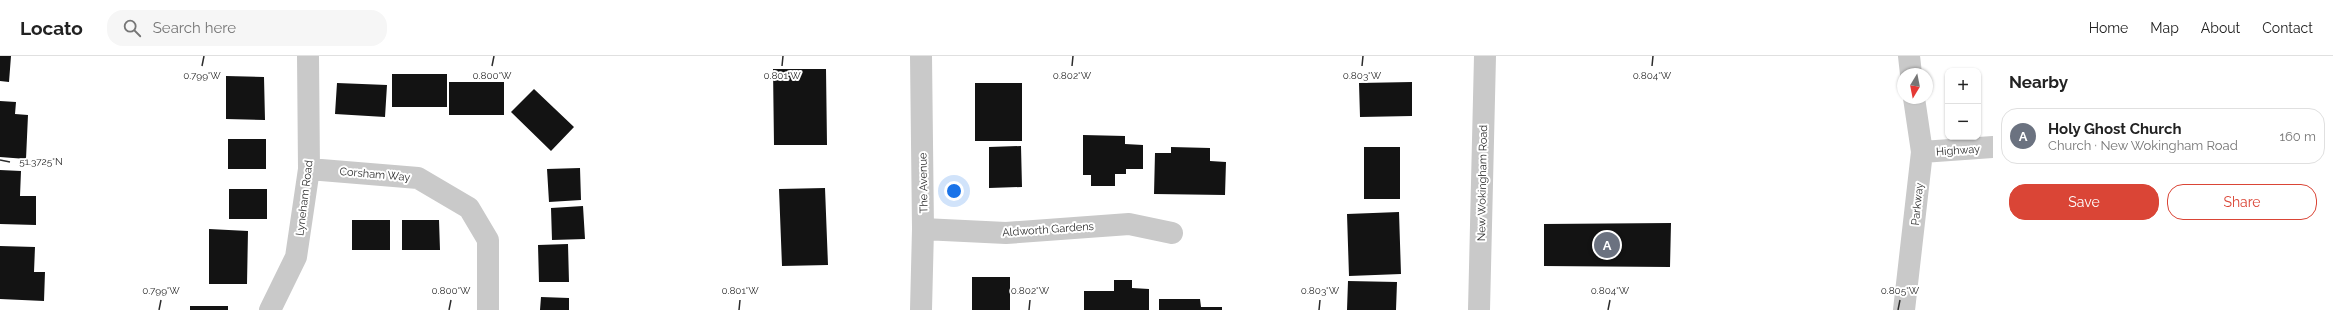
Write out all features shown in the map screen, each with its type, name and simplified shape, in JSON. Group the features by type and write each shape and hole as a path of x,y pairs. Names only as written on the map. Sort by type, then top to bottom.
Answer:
{"street":[{"name":"Lyneham Road","path":"270,310 296,257 309,169 308,56"},
{"name":"The Avenue","path":"921,56 923,229 921,310"},
{"name":"New Wokingham Road","path":"1479,310 1485,56"},
{"path":"1909,56 1910,68"},
{"name":"Parkway","path":"1904,310 1922,152 1915,104"},
{"name":"Highway","path":"1922,152 1993,147"},
{"name":"Corsham Way","path":"309,169 418,178 468,208 488,240 488,310"},
{"name":"Aldworth Gardens","path":"923,229 1006,233 1129,224 1172,233"}],"building":[{"path":"0,56 11,56 9,82 0,81"},
{"path":"773,69 826,69 827,145 774,145"},
{"path":"392,74 447,74 447,107 392,107"},
{"path":"226,76 264,77 265,120 226,119"},
{"path":"449,82 504,82 504,115 449,115"},
{"path":"1412,82 1412,116 1360,117 1359,83"},
{"path":"337,83 387,85 385,117 335,114"},
{"path":"975,83 1022,83 1022,141 975,141"},
{"path":"534,89 574,127 551,151 511,112"},
{"path":"0,101 16,102 15,114 28,115 26,159 0,157"},
{"path":"1083,135 1125,136 1125,144 1143,145 1143,169 1126,169 1126,174 1115,174 1115,186 1091,186 1091,175 1083,175"},
{"path":"228,139 266,139 266,169 228,169"},
{"path":"1021,146 1022,187 989,188 989,147"},
{"path":"1171,147 1210,148 1210,161 1226,162 1225,195 1154,194 1155,153 1171,153"},
{"path":"1364,147 1400,147 1400,199 1364,199"},
{"path":"580,168 581,200 549,202 547,169"},
{"path":"0,170 21,171 20,196 36,196 36,225 0,224"},
{"path":"825,188 828,265 782,266 779,189"},
{"path":"229,189 267,189 267,219 229,219"},
{"path":"583,206 585,239 552,240 551,208"},
{"path":"1399,212 1401,274 1349,276 1347,214"},
{"path":"352,220 390,220 390,250 352,250"},
{"path":"402,220 439,220 440,250 402,250"},
{"path":"1671,223 1670,267 1544,266 1544,224"},
{"path":"209,229 248,231 247,284 209,284"},
{"path":"568,244 569,282 539,282 538,245"},
{"path":"0,246 35,247 34,272 45,272 44,301 0,299"},
{"path":"972,277 1010,277 1010,310 972,310"},
{"path":"1114,280 1132,280 1132,288 1149,289 1149,310 1084,310 1084,291 1114,291"},
{"path":"1348,281 1397,282 1396,310 1347,310"},
{"path":"541,297 569,298 569,310 540,310"},
{"path":"1159,299 1200,299 1201,307 1222,307 1222,310 1159,310"},
{"path":"190,306 228,306 228,310 190,310"}],"place":[{"name":"Holy Ghost Church","path":"1607,245"}]}
